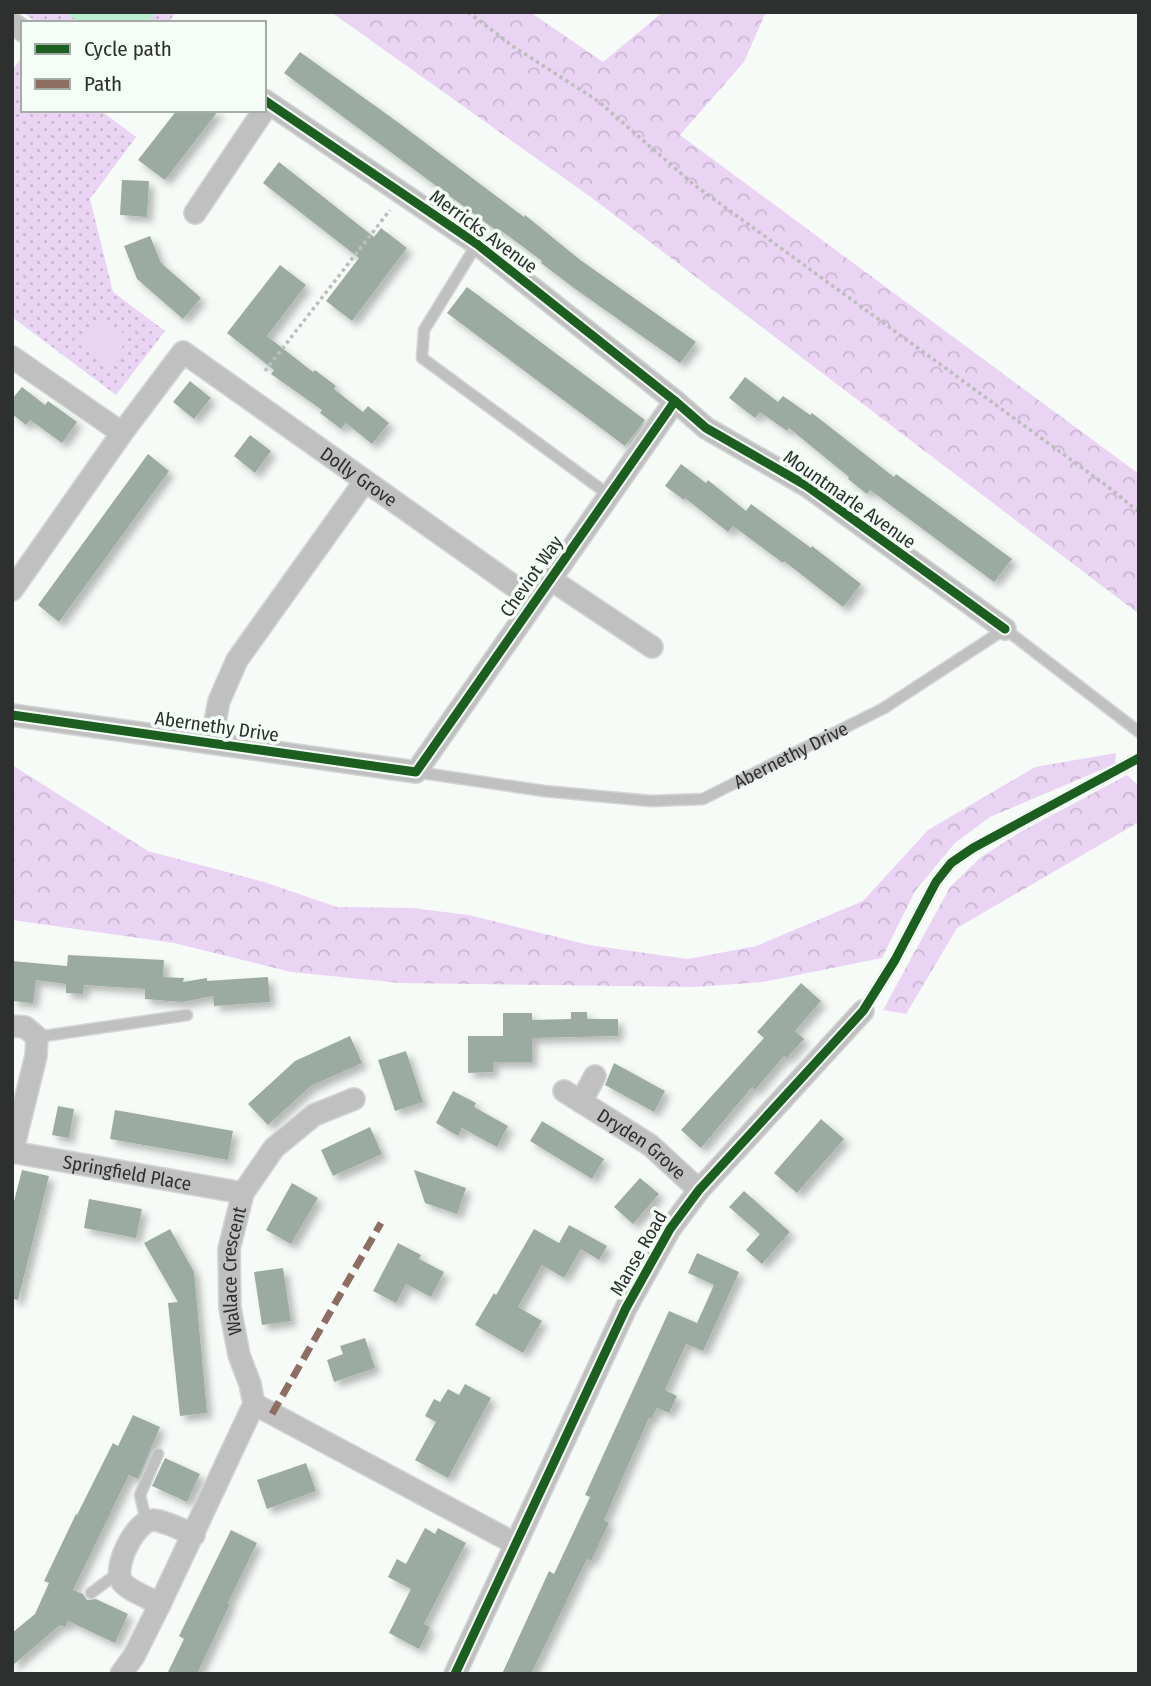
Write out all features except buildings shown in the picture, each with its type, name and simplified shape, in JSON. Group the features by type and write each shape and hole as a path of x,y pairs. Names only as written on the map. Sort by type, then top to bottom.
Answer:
{"street":[{"name":"Merricks Avenue","path":"266,107 371,170 477,244 675,401"},
{"path":"195,213 261,112"},
{"name":"Dolly Grove","path":"122,433 183,352 535,601"},
{"path":"12,357 122,433 12,590"},
{"name":"Cheviot Way","path":"416,772 675,401"},
{"name":"Mountmarle Avenue","path":"675,401 706,428 807,486 1005,629"},
{"path":"211,743 219,701 237,660 365,481"},
{"path":"550,579 652,647"},
{"name":"Abernethy Drive","path":"12,715 416,772"},
{"name":"Manse Road","path":"455,1674 626,1308 670,1228 699,1190 863,1011"},
{"path":"12,1026 25,1027 37,1037 36,1056 12,1152"},
{"name":"Dryden Grove","path":"595,1076 572,1096 650,1145 699,1190"},
{"name":"Wallace Crescent","path":"254,1404 239,1355 230,1308 229,1249 243,1193 274,1148 314,1115 354,1099"},
{"name":"Springfield Place","path":"12,1152 243,1193"},
{"path":"121,1674 134,1656 194,1535 254,1404 514,1543"},
{"path":"160,1604 123,1584 118,1573 119,1563 139,1527 146,1521 155,1520 194,1535"}],"lane":[{"path":"477,244 424,330 422,358 609,495"},
{"name":"Mountmarle Avenue","path":"1005,629 1139,732"},
{"name":"Abernethy Drive","path":"416,772 544,791 651,802 703,799 884,708 1005,629"},
{"name":"Manse Road","path":"863,1011 926,899 951,863 973,848 1139,758"},
{"path":"37,1037 187,1015"},
{"path":"146,1521 139,1495 158,1454"},
{"path":"91,1593 118,1573"}],"path":[{"path":"468,12 514,47 598,100 693,184 1139,512"},
{"path":"265,371 403,194"}],"green space":[{"path":"23,12 176,12 169,21 34,21"},
{"path":"331,12 530,12 603,62 663,12 766,12 744,62 680,135 1139,474 1139,614 592,198"},
{"path":"21,59 21,112 103,112 136,137 90,199 113,292 165,331 116,395 12,317 12,70"},
{"path":"102,323 128,335 113,366 73,341 87,329"},
{"path":"1116,753 1115,764 990,817 955,843 915,891 882,958 763,982 695,987 400,983 291,972 174,943 12,920 12,765 148,851 264,882 337,907 412,908 469,915 589,945 688,959 756,946 863,901 928,830 1035,767"},
{"path":"1127,775 1139,786 1139,822 957,928 906,1014 883,1010 950,887 981,857 1022,831"}],"shaded area":[{"path":"65,12 157,12 150,21 77,21"}],"marked path":[{"path":"272,1414 381,1223"}],"cycle path":[{"path":"266,101 477,244 706,428 807,486 1005,629"},
{"path":"12,715 416,772 675,401"},
{"path":"455,1674 626,1308 670,1229 699,1190 863,1011 895,960 936,882 951,863 973,848 1139,758"}]}
